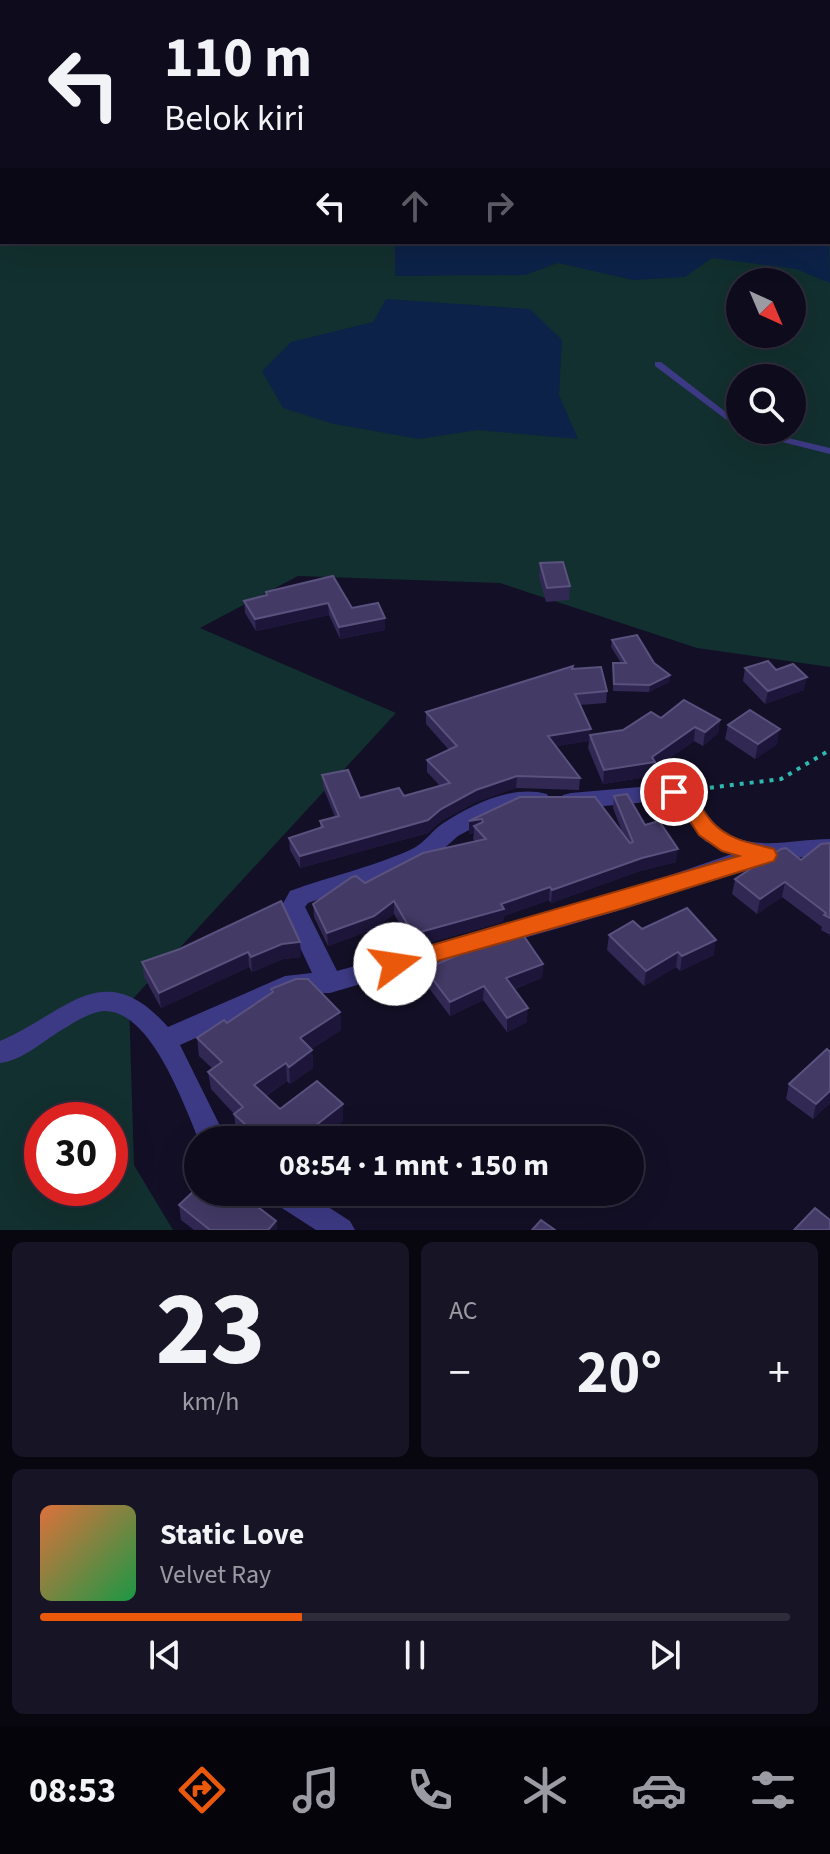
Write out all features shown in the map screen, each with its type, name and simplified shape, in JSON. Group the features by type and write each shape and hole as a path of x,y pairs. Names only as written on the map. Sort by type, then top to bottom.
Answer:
{"street":[{"path":"330,983 293,907 299,897 424,853 450,830 485,811 517,799 575,801 674,792 687,799 706,829 729,845 766,855"},
{"path":"165,1040 294,983 330,983 766,855 802,846 830,847"},
{"path":"0,1052 8,1051 67,1014 105,1001 135,1008 165,1040 206,1126"},
{"path":"303,1206 340,1230"}],"lane":[{"path":"658,364 726,417"},
{"path":"802,444 830,451"}],"path":[{"path":"674,792 781,779 830,750"}],"green space":[{"path":"0,244 830,244 830,667 697,648 500,583 298,576 200,628 396,713 129,1003 134,1165 173,1230 0,1230"}],"water":[{"path":"395,244 829,244 830,283 806,273 806,268 712,258 685,277 633,280 558,263 525,275 395,276"},
{"path":"386,299 530,309 562,340 559,395 578,439 478,430 419,439 334,424 283,408 262,371 291,342 373,322"}],"building":[{"path":"563,562 570,586 547,588 540,563"},
{"path":"333,576 352,608 378,603 385,618 339,627 328,603 255,619 244,601 267,595 266,592"},
{"path":"637,635 654,663 670,675 650,685 614,684 613,663 626,663 612,640"},
{"path":"768,661 776,670 793,664 807,677 768,691 745,668"},
{"path":"573,666 572,669 601,667 607,691 575,694 591,729 548,736 580,778 517,776 476,790 441,809 428,820 300,856 289,838 323,827 320,821 339,816 322,775 348,770 360,798 399,788 404,796 450,783 427,760 457,746 426,712"},
{"path":"684,700 720,720 705,732 695,727 652,757 655,762 604,770 590,735 623,730 651,712 661,718"},
{"path":"750,710 780,729 758,744 728,725"},
{"path":"627,794 645,825 659,821 678,849 501,904 504,909 413,934 394,901 374,916 327,933 313,904 352,877 356,876 365,883 423,853 486,839 474,826 483,822 482,819 469,821 520,797 595,797 630,843 633,842 614,796"},
{"path":"830,843 830,918 785,882 760,899 735,879 781,849 786,848 801,860 821,844"},
{"path":"281,901 300,942 282,944 251,957 248,952 159,993 142,962 180,949"},
{"path":"687,908 716,940 682,956 678,952 646,971 609,935 633,921 642,929"},
{"path":"519,929 543,964 506,978 528,1008 507,1018 484,986 450,1002 425,969"},
{"path":"296,979 308,979 340,1012 300,1038 312,1050 289,1067 286,1063 254,1085 280,1109 317,1081 343,1104 315,1126 247,1126 234,1114 243,1107 208,1072 222,1062 197,1038 224,1020 227,1023 273,992 271,989"},
{"path":"827,1049 830,1052 830,1091 816,1104 789,1084"},
{"path":"184,1200 184,1206 257,1206 276,1221 268,1230 210,1230 179,1205"},
{"path":"815,1208 830,1220 830,1230 794,1230"},
{"path":"541,1220 555,1230 532,1230"}],"route":[{"path":"395,964 766,855 729,845 706,829 687,799 674,792"}]}
